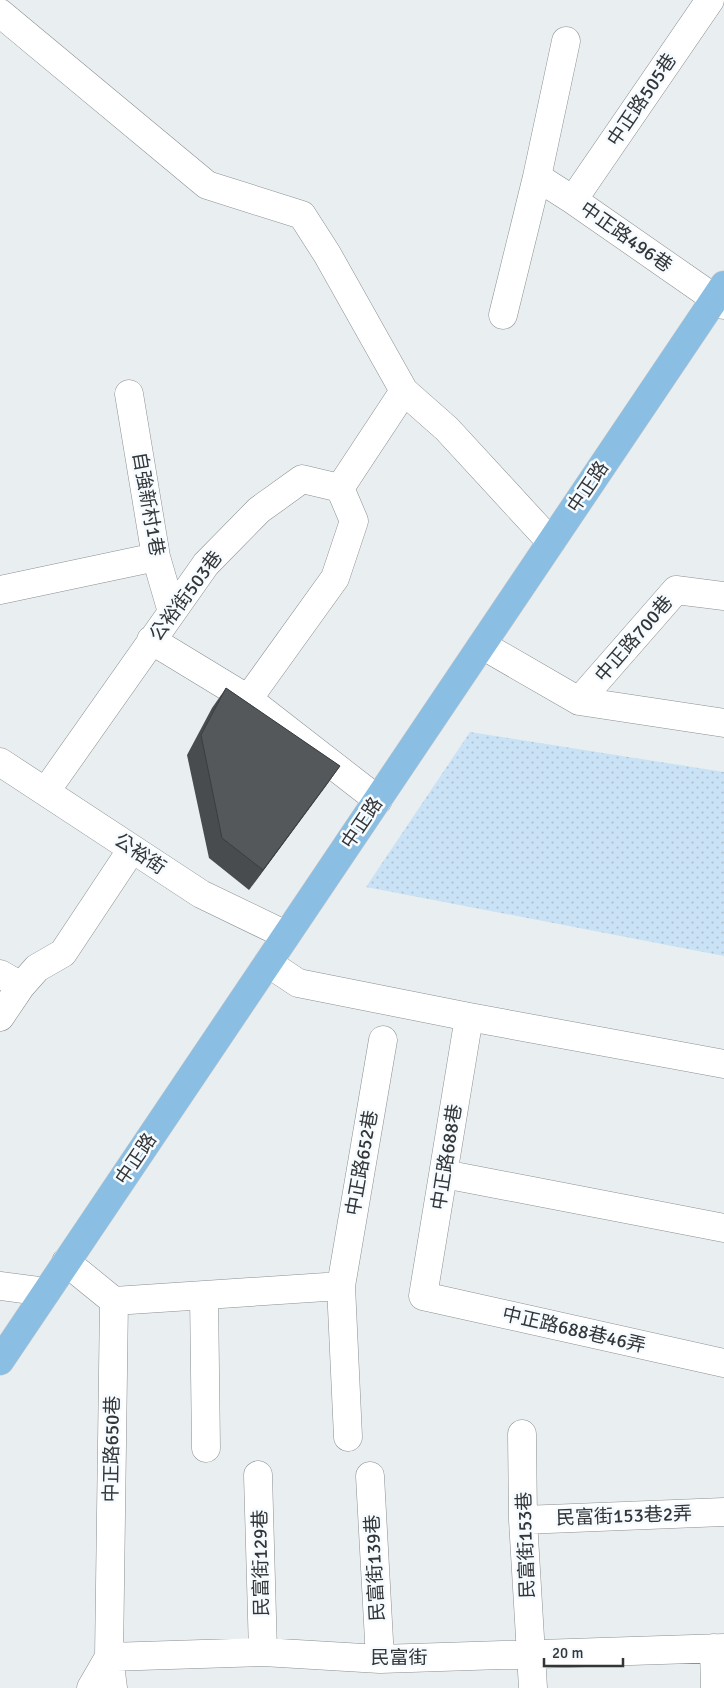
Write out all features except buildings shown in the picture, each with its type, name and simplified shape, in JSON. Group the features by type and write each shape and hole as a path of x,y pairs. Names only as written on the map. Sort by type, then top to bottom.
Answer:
{"main road":[{"name":"中正路","path":"0,1361 551,542 721,296"}],"street":[{"name":"中正路505巷","path":"573,200 710,0"},
{"path":"0,13 207,185 302,215 327,254 404,391 448,429 551,542"},
{"path":"502,315 537,177 566,41"},
{"name":"中正路496巷","path":"537,177 721,296"},
{"path":"248,700 335,578 354,521 340,488 404,391"},
{"name":"自強新村1巷","path":"129,394 156,557 172,612"},
{"name":"公裕街503巷","path":"46,791 206,564 259,510 302,480 340,488"},
{"path":"0,590 156,557"},
{"name":"中正路700巷","path":"579,701 676,590 724,596"},
{"path":"151,640 248,700 378,800"},
{"name":"中正路700巷","path":"482,645 579,701 724,723"},
{"name":"公裕街","path":"0,762 201,894 286,936"},
{"path":"0,1017 11,980 63,953 132,849"},
{"path":"268,963 298,983 724,1064"},
{"name":"中正路688巷","path":"423,1296 470,1017"},
{"name":"中正路652巷","path":"348,1437 341,1286 383,1040"},
{"path":"444,1174 724,1228"},
{"path":"66,1262 114,1301 341,1286"},
{"path":"0,1286 46,1292"},
{"path":"204,1295 206,1448"},
{"name":"中正路688巷46弄","path":"423,1296 724,1363"},
{"name":"中正路650巷","path":"114,1301 109,1658 114,1688"},
{"name":"民富街153巷","path":"522,1434 524,1520 533,1688"},
{"name":"民富街129巷","path":"258,1475 263,1652"},
{"name":"民富街139巷","path":"370,1476 380,1659"},
{"name":"民富街153巷2弄","path":"524,1520 724,1512"},
{"path":"715,1688 719,1648"},
{"name":"民富街","path":"109,1658 263,1652 380,1659 719,1648"},
{"path":"90,1688 109,1658"}],"shaded area":[{"path":"470,732 724,772 724,956 366,887"}]}
